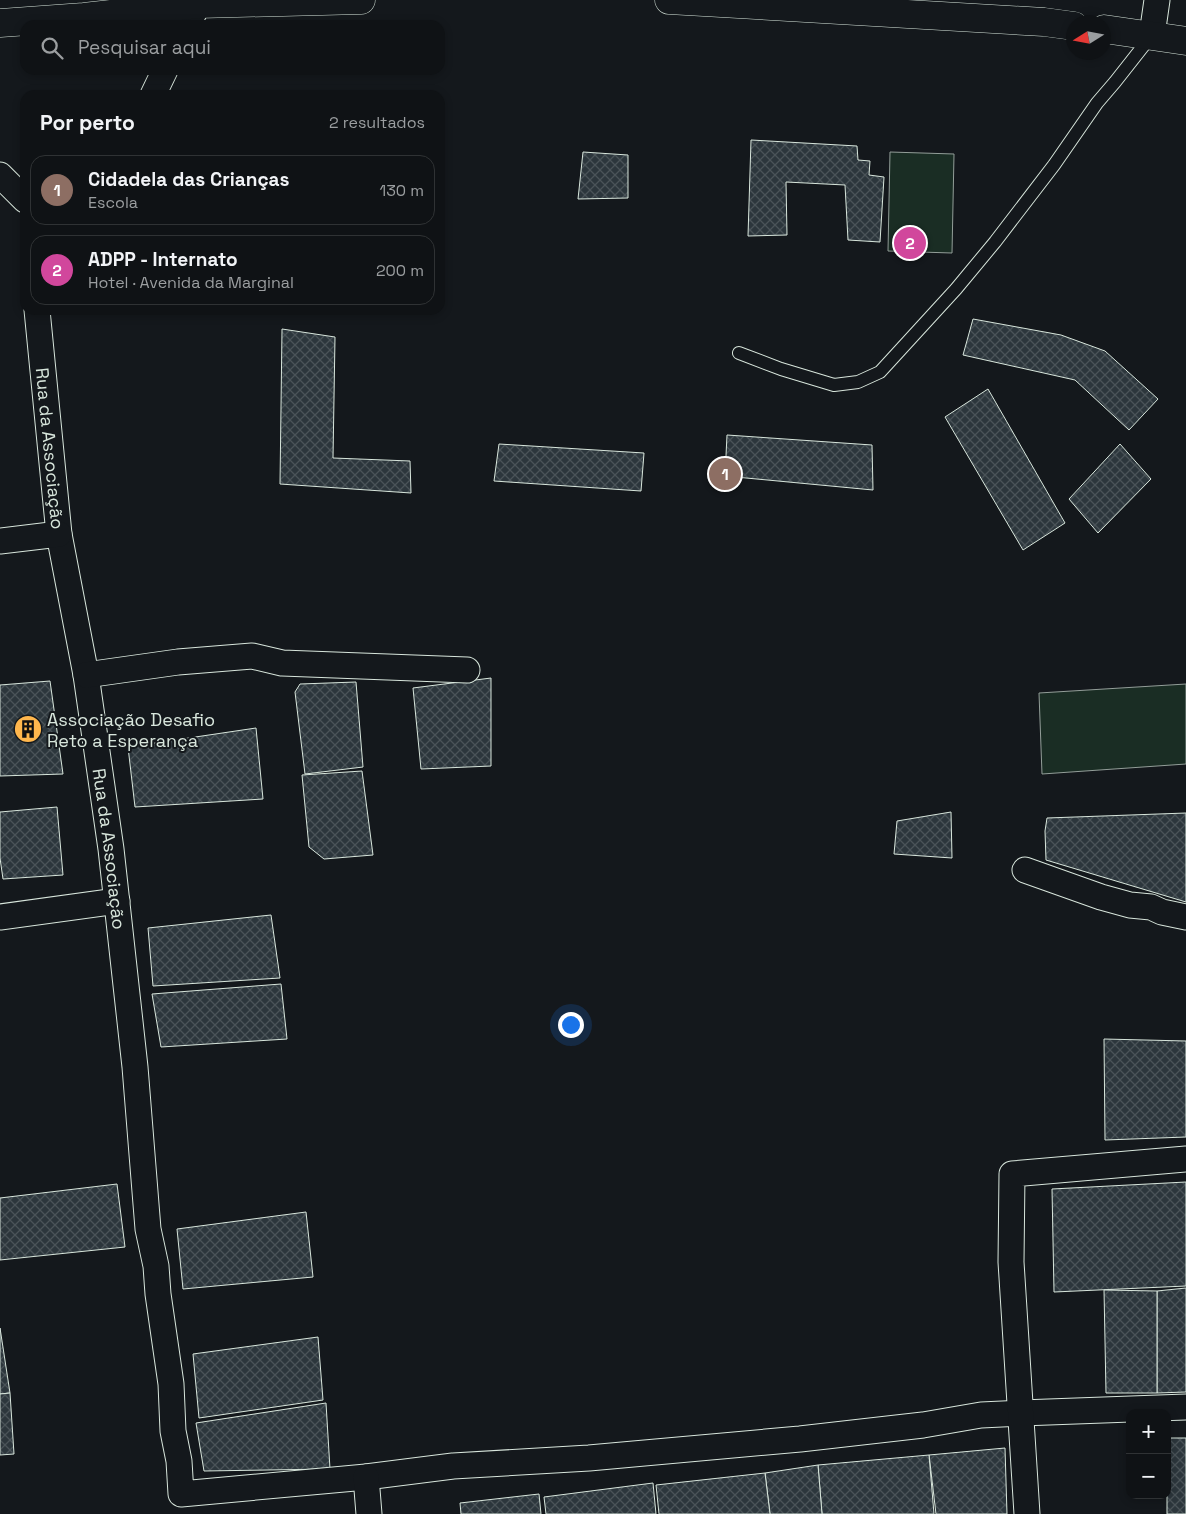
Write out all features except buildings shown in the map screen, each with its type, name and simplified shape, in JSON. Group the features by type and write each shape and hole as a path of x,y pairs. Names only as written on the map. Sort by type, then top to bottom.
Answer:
{"main road":[{"path":"36,20 84,16 193,14 361,0"},
{"path":"669,0 1044,22 1066,25"},
{"path":"0,23 20,21"},
{"path":"1111,31 1186,41"}],"street":[{"path":"1152,35 1157,0"},
{"path":"155,90 162,75"},
{"path":"0,175 20,195"},
{"name":"Rua da Associação","path":"37,315 59,534 86,675 117,902 135,1066 148,1229 156,1266 179,1461 182,1504"},
{"path":"0,542 59,534"},
{"path":"86,675 178,662 252,656 282,663 467,670"},
{"path":"1025,870 1101,897 1130,905 1151,907 1162,912 1186,917"},
{"path":"0,916 117,902"},
{"path":"1027,1514 1011,1262 1012,1174 1186,1159"},
{"path":"182,1504 453,1466 589,1458 800,1439 1021,1412 1186,1407"},
{"path":"366,1477 370,1514"}],"lane":[{"path":"740,354 781,369 834,384 858,382 880,372 944,302 995,242 1054,165 1096,103 1116,82 1152,35"}],"green space":[{"path":"890,152 954,154 952,253 888,251"},
{"path":"1186,684 1186,764 1042,774 1039,693"}],"place":[{"name":"ADPP - Internato","path":"910,243"},
{"name":"Cidadela das Crianças","path":"725,474"},
{"name":"Associação Desafio Reto a Esperança","path":"28,729"}]}
